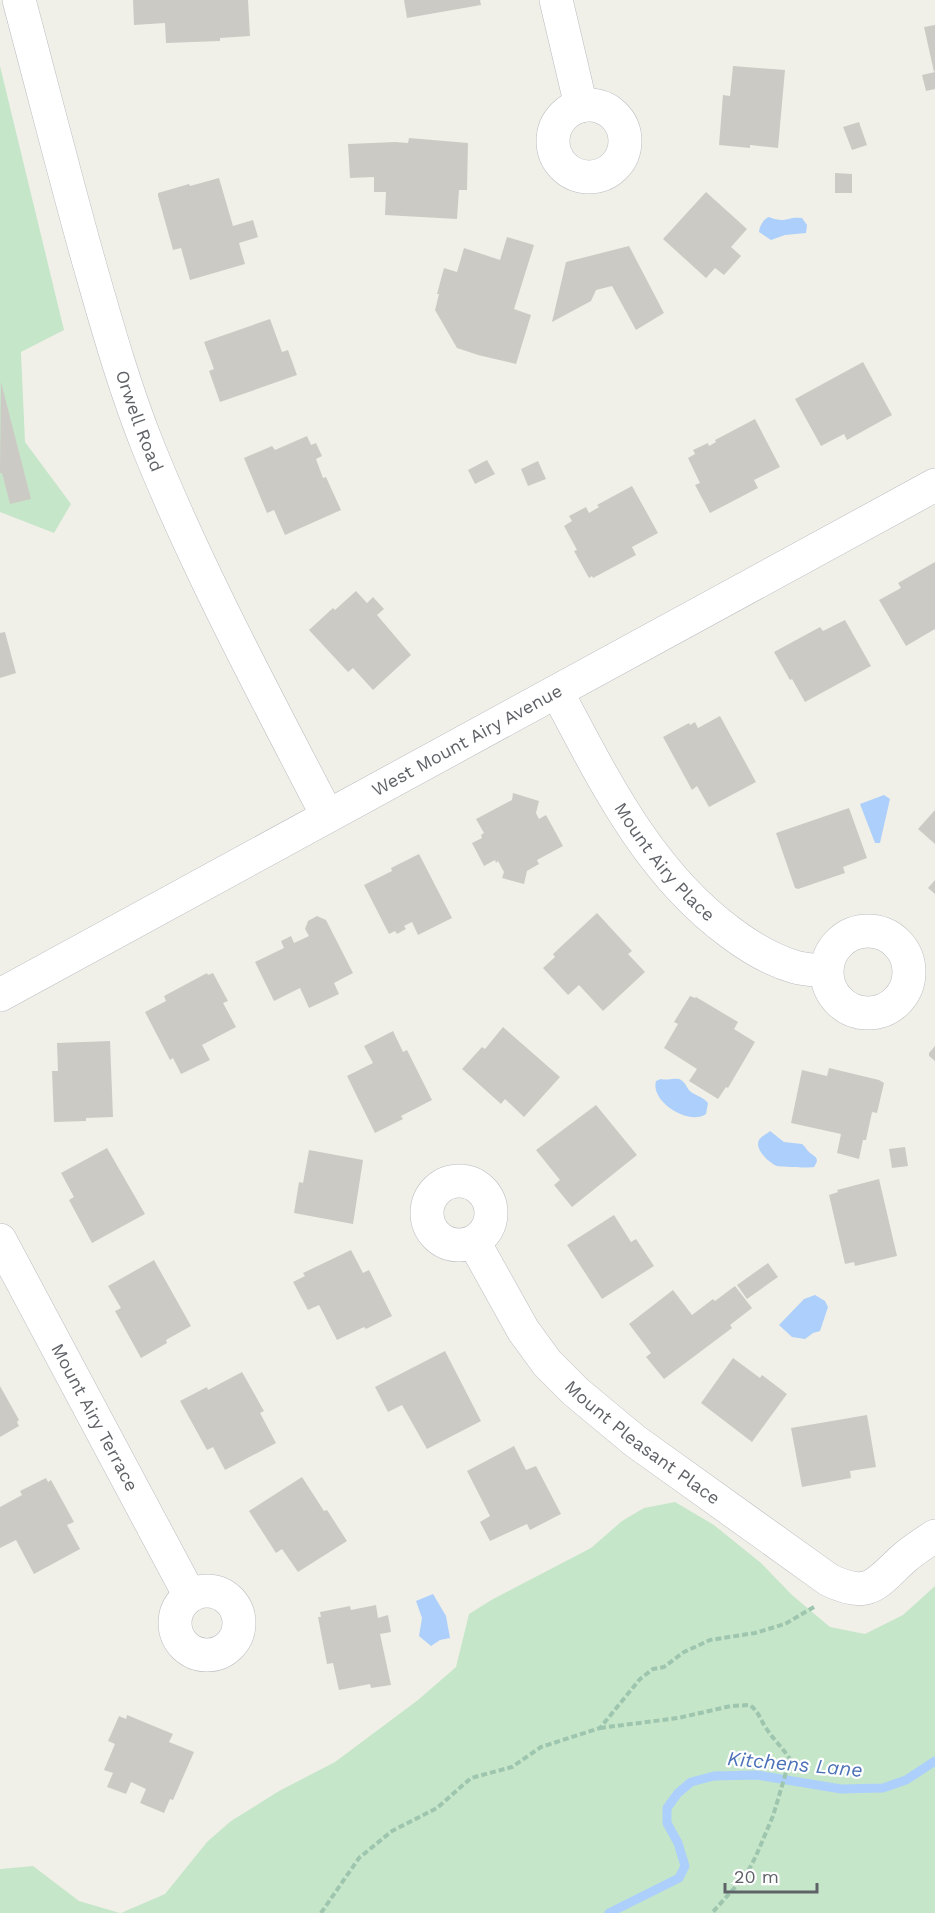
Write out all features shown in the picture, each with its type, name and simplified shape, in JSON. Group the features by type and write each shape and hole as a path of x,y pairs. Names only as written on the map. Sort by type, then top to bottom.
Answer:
{"street":[{"name":"Orwell Road","path":"19,0 100,301 124,381 148,447 210,588 327,815"},
{"path":"556,0 581,106"},
{"name":"West Mount Airy Avenue","path":"0,994 935,485"},
{"name":"Mount Airy Place","path":"557,692 617,803 643,844 675,884 714,920 752,948 796,967 826,971"},
{"name":"Mount Airy Terrace","path":"0,1240 190,1596"},
{"name":"Mount Pleasant Place","path":"474,1242 523,1330 547,1363 576,1392 635,1441 829,1580 846,1588 860,1590"},
{"path":"860,1590 870,1587 884,1577 906,1556 935,1536"}],"path":[{"path":"600,1728 640,1679 652,1669 664,1667 684,1652 710,1640 755,1633 785,1624 818,1605 860,1590"},
{"path":"321,1913 359,1858 392,1831 437,1808 471,1778 512,1767 540,1747 600,1728 678,1718 731,1706 750,1705 759,1712 766,1728 790,1759 773,1816 756,1856 746,1875 712,1913"}],"green space":[{"path":"0,66 64,330 21,352 25,442 71,504 54,533 0,512"},
{"path":"675,1502 714,1525 761,1563 792,1595 830,1627 865,1634 903,1615 935,1586 935,1913 121,1913 165,1894 207,1842 231,1821 279,1791 335,1762 418,1700 456,1667 469,1614 591,1548 622,1521 644,1508"},
{"path":"33,1866 79,1901 120,1913 0,1913 0,1869"}],"water":[{"path":"769,217 779,220 802,218 807,225 806,233 785,235 771,240 759,232 762,223"},
{"path":"884,795 890,799 880,843 875,843 860,804"},
{"path":"661,1079 683,1081 691,1092 708,1103 706,1114 690,1117 672,1110 664,1103 656,1089 656,1081"},
{"path":"770,1131 784,1142 802,1144 817,1159 814,1167 777,1166 770,1162 760,1151 758,1144 760,1139"},
{"path":"815,1295 825,1301 828,1307 820,1331 805,1339 792,1337 779,1325 804,1299"},
{"path":"433,1594 446,1616 450,1638 440,1640 431,1646 419,1636 422,1618 416,1601"}],"building":[{"path":"133,0 248,0 250,36 220,38 220,41 166,43 165,23 134,25"},
{"path":"404,0 480,0 481,5 407,18"},
{"path":"935,25 935,71 934,72 924,27"},
{"path":"733,66 785,70 778,148 719,145 723,95 730,96"},
{"path":"935,72 935,89 926,91 922,75"},
{"path":"859,122 867,145 852,150 843,127"},
{"path":"409,138 468,143 467,190 459,190 457,219 385,215 386,192 374,192 374,177 350,178 348,144 408,143"},
{"path":"835,173 852,174 852,193 835,193"},
{"path":"219,178 233,226 253,220 258,237 239,243 245,264 190,280 181,248 173,250 158,193"},
{"path":"706,192 747,229 731,247 741,256 724,275 715,268 706,278 663,239"},
{"path":"507,237 534,245 514,309 531,315 516,364 457,348 435,310 444,268 457,272 464,248 500,260"},
{"path":"629,246 664,313 636,330 612,286 596,290 591,301 552,322 566,262"},
{"path":"270,319 282,352 288,350 297,375 220,402 209,371 214,369 204,342"},
{"path":"863,362 892,415 847,440 844,434 821,446 795,399"},
{"path":"1,382 31,499 10,504 2,473 0,473"},
{"path":"755,419 780,467 754,480 758,488 710,513 695,485 700,483 688,458 695,454 693,450 708,443 709,446 716,442 715,440"},
{"path":"307,436 311,445 316,443 322,456 316,459 323,478 326,477 341,510 285,535 274,510 267,513 244,458 272,446 275,450"},
{"path":"487,460 495,474 475,484 468,470"},
{"path":"538,461 546,479 528,486 521,469"},
{"path":"632,486 658,533 632,547 636,555 589,578 574,551 577,550 564,526 572,521 569,516 586,507 589,513 599,507 597,505"},
{"path":"935,562 935,629 906,646 879,600 901,588 898,583"},
{"path":"356,591 367,603 373,597 384,609 377,615 411,655 373,690 353,668 348,672 309,630"},
{"path":"845,620 871,666 805,702 774,652 820,627 823,631"},
{"path":"5,632 16,673 0,678 0,633"},
{"path":"720,716 756,782 709,807 697,786 692,790 663,737 689,723 690,725 695,722 698,728"},
{"path":"513,793 539,801 536,813 539,819 546,815 563,846 537,860 539,864 527,871 524,884 502,878 504,872 498,861 496,863 495,860 484,866 472,843 482,838 481,835 484,833 476,819 512,800"},
{"path":"849,808 867,858 843,867 845,873 798,889 795,888 776,833"},
{"path":"935,810 935,844 918,829"},
{"path":"419,854 452,918 418,935 412,922 404,926 406,929 397,934 395,931 389,934 364,885"},
{"path":"935,880 935,894 928,888"},
{"path":"597,913 632,951 628,954 645,972 603,1011 579,985 568,995 543,968 555,957 553,954"},
{"path":"317,916 326,920 353,973 334,983 339,994 309,1008 300,988 274,1001 255,962 284,948 281,941 291,936 294,943 309,936 305,929 308,921"},
{"path":"207,973 208,975 213,973 228,1001 223,1003 236,1027 202,1045 210,1060 181,1074 173,1058 170,1060 145,1012 166,1001 164,996"},
{"path":"690,996 696,997 738,1022 734,1029 755,1042 728,1088 726,1087 718,1099 689,1081 697,1069 664,1048 678,1024 674,1022"},
{"path":"503,1027 560,1077 524,1117 505,1099 501,1104 462,1069 482,1047 485,1049"},
{"path":"393,1031 403,1052 407,1050 432,1100 401,1116 403,1119 375,1133 347,1076 373,1063 364,1046"},
{"path":"110,1041 113,1117 54,1122 52,1071 58,1071 57,1043"},
{"path":"935,1046 935,1061 929,1053"},
{"path":"829,1068 884,1083 877,1113 872,1112 859,1159 837,1153 841,1134 791,1123 802,1070 827,1076"},
{"path":"596,1105 637,1155 572,1207 554,1185 560,1180 536,1150"},
{"path":"905,1147 908,1166 892,1168 889,1149"},
{"path":"107,1148 145,1214 92,1243 69,1200 74,1197 61,1173"},
{"path":"309,1150 363,1160 353,1224 294,1213 299,1182 303,1183"},
{"path":"879,1179 897,1256 855,1266 854,1262 845,1264 829,1195 838,1192 837,1190"},
{"path":"614,1215 631,1242 636,1239 654,1266 602,1299 567,1245"},
{"path":"351,1250 363,1273 369,1270 392,1316 337,1340 319,1305 308,1310 293,1282 305,1276 303,1273"},
{"path":"154,1260 191,1326 141,1358 115,1311 121,1308 108,1286"},
{"path":"768,1263 778,1277 747,1299 737,1285"},
{"path":"735,1286 752,1308 730,1325 732,1328 664,1379 646,1357 651,1353 629,1324 673,1290 692,1315"},
{"path":"445,1351 481,1421 427,1449 402,1405 388,1412 375,1387"},
{"path":"733,1358 760,1378 762,1375 787,1394 752,1442 701,1403"},
{"path":"242,1372 264,1411 260,1413 276,1443 225,1470 213,1447 207,1450 180,1401 207,1387 208,1390"},
{"path":"0,1386 19,1420 17,1422 19,1426 0,1437"},
{"path":"867,1415 876,1467 850,1471 851,1478 802,1487 791,1428"},
{"path":"514,1446 526,1470 536,1466 561,1514 530,1530 527,1524 490,1541 480,1522 490,1516 467,1471"},
{"path":"302,1477 347,1541 298,1572 282,1549 276,1553 249,1511"},
{"path":"46,1478 48,1482 51,1480 74,1522 67,1525 80,1549 34,1574 16,1540 0,1548 0,1507 22,1495 20,1491"},
{"path":"376,1605 378,1618 388,1615 391,1632 380,1634 391,1685 371,1688 370,1684 339,1690 333,1663 327,1664 318,1617 321,1617 320,1612 350,1606 351,1610"},
{"path":"127,1715 173,1734 169,1742 194,1752 173,1800 170,1799 164,1813 140,1803 146,1789 131,1782 126,1794 107,1787 113,1773 104,1770 115,1744 108,1741 119,1716 126,1719"}],"waterway":[{"name":"Kitchens Lane","path":"609,1913 679,1878 685,1866 678,1843 667,1823 667,1808 678,1793 691,1782 714,1776 757,1775 841,1789 883,1788 906,1780 935,1761"}]}
